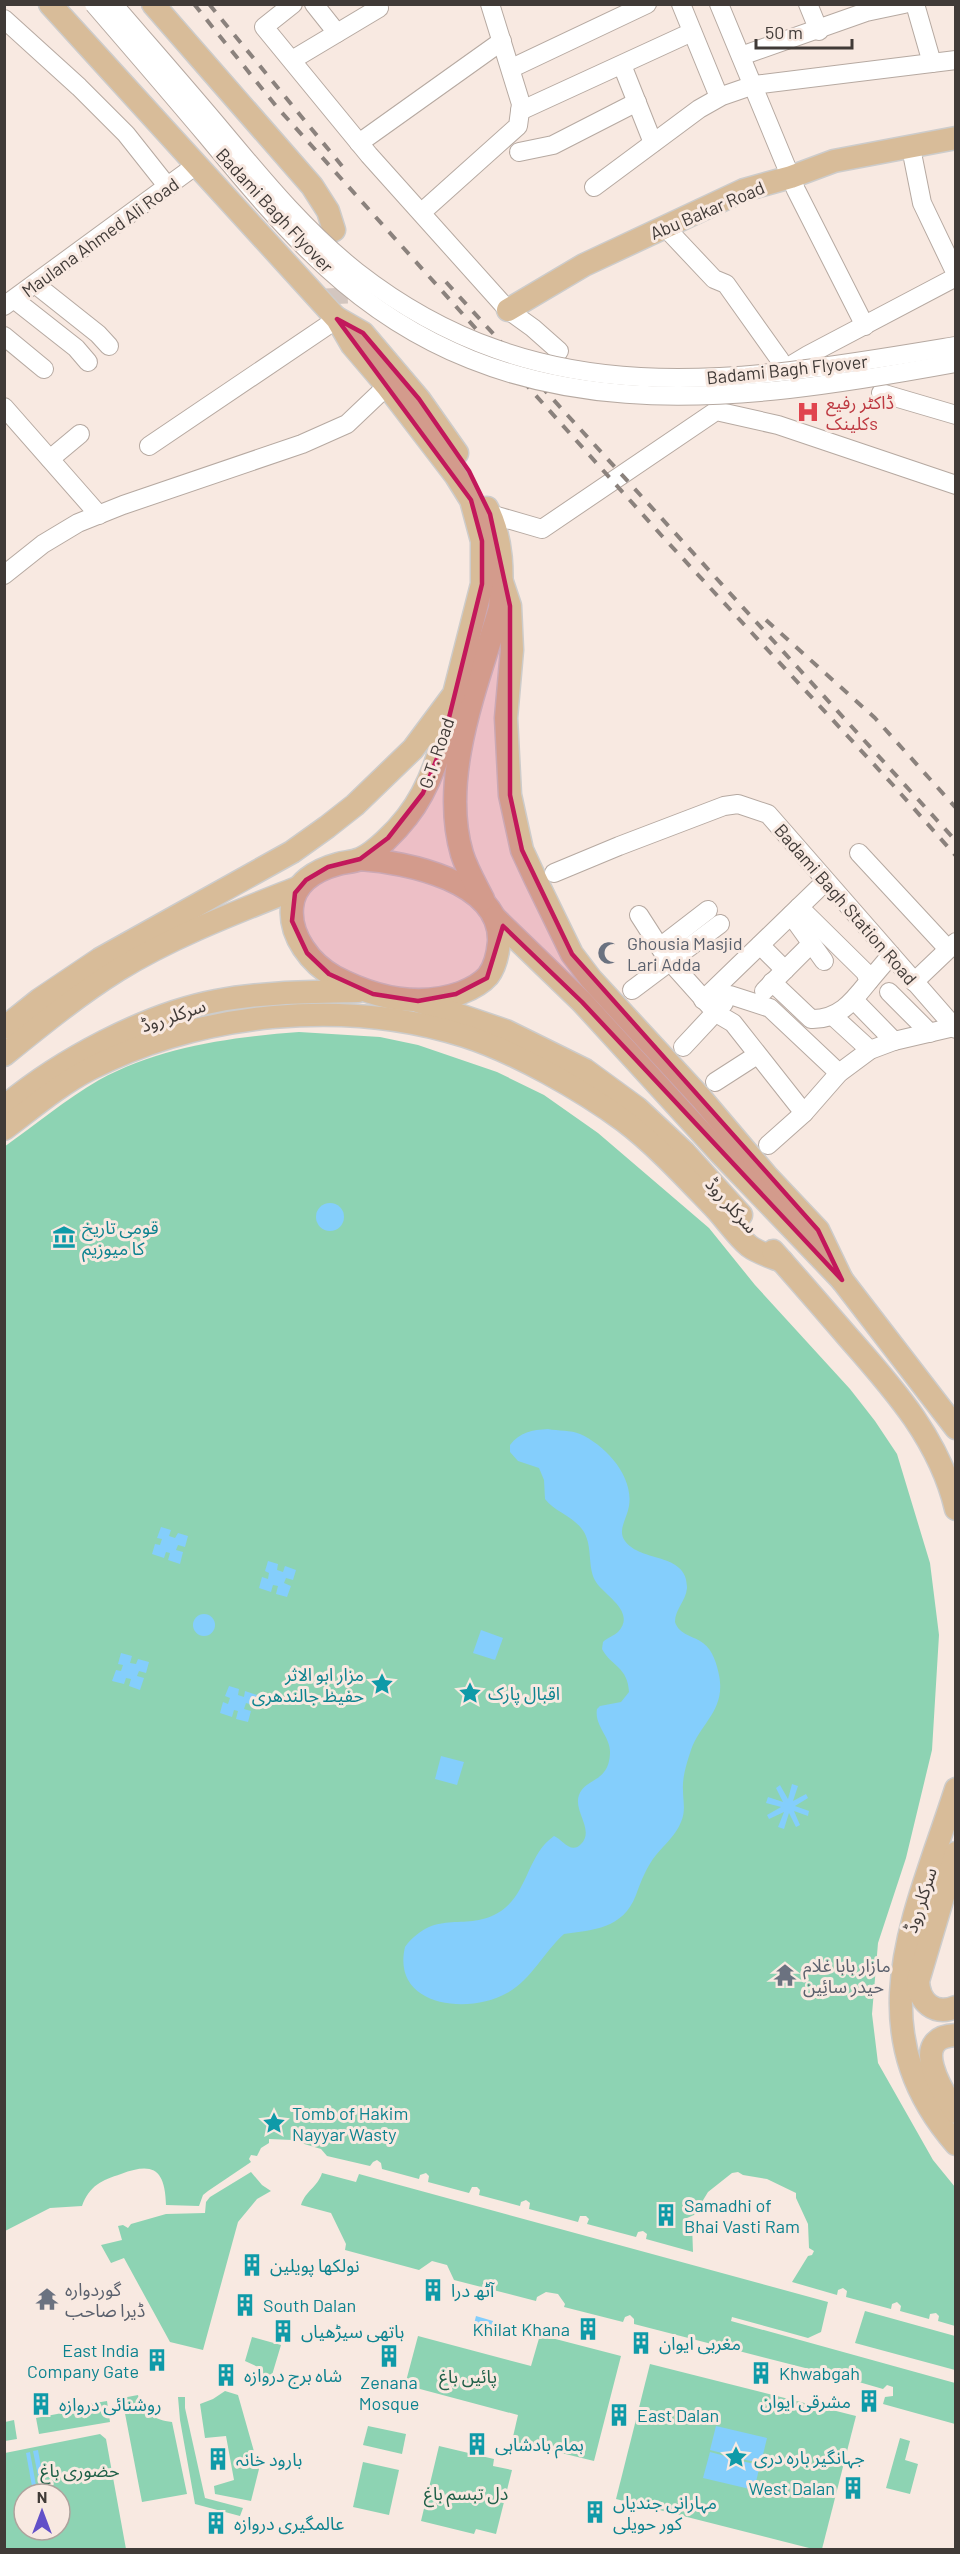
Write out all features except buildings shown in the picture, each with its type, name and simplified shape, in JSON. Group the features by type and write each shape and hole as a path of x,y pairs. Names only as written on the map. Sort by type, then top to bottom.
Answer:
{"main road":[{"path":"50,4 195,166 337,311 363,333 418,399 469,471 490,514 500,550 502,582 500,608 457,764 455,795 456,818 463,856 499,934 495,963 487,978 469,990 456,994 418,1000 400,1000 362,991 329,974 318,965 301,944 292,921 297,888"},
{"path":"153,4 312,186 328,211 334,230"},
{"name":"Abu Bakar Road","path":"508,310 584,265 744,190 791,177 834,161 956,138"},
{"name":"G.T. Road","path":"337,311 352,345 387,386 456,476 471,500 479,528 482,552 482,584 442,746 423,793 408,818 388,838 360,859"},
{"path":"502,582 510,606 512,650 506,718 510,795 522,850 572,954 591,979 818,1230 842,1280"},
{"path":"4,1028 78,973 292,852 327,827 355,805 413,749 454,694"},
{"path":"4,1055 82,994 119,970 192,933 297,888 328,867 360,859 398,863 421,869 458,884 490,911"},
{"name":"سرکلر روڈ","path":"490,911 582,1002 721,1154 842,1280 956,1428"},
{"name":"سرکلر روڈ","path":"4,1107 30,1085 71,1060 148,1021 215,1001 269,994 362,991"},
{"name":"سرکلر روڈ","path":"418,1000 506,1032 585,1070 637,1108 684,1152 902,1399 922,1427 941,1466 956,1509"},
{"path":"4,1129 89,1070 151,1045 230,1022 302,1016 367,1016 418,1024 465,1036 514,1056 624,1122 674,1167 751,1247 782,1261"},
{"name":"سرکلر روڈ","path":"956,1788 905,1948 900,2006 905,2051 914,2079 924,2100 956,2144"},
{"path":"956,1853 918,1981 918,1991 923,2001 930,2007 947,2010 956,2007"},
{"path":"956,2035 944,2037 938,2042 931,2054 931,2066 956,2112"}],"street":[{"name":"Badami Bagh Flyover","path":"94,4 277,218 327,268 363,298 402,324 432,342 471,359 549,385 621,395 663,396 713,396 784,390 867,379 956,363"},
{"name":"Badami Bagh Flyover","path":"113,4 262,178 319,238 355,271 389,295 458,334 512,354 558,367 603,375 660,379 754,376 842,365 956,346"},
{"path":"293,4 264,27 360,143 508,310 559,351"},
{"path":"314,4 337,33"},
{"path":"422,212 518,126 522,104 490,4"},
{"path":"512,68 647,4"},
{"path":"681,4 719,97"},
{"path":"719,4 791,177 864,326"},
{"path":"808,4 819,30"},
{"path":"741,56 866,12 904,4"},
{"path":"915,4 932,63"},
{"path":"292,60 379,8"},
{"path":"4,19 79,87 126,134 168,187"},
{"path":"520,111 692,32"},
{"path":"360,143 502,41"},
{"path":"594,187 719,97 754,85 956,60"},
{"path":"622,65 653,143"},
{"path":"519,152 553,145 637,102"},
{"path":"490,514 542,529 716,411 808,355 956,276 922,203 911,148"},
{"name":"Maulana Ahmed Ali Road","path":"10,303 195,166"},
{"path":"664,226 714,279 726,284 780,360"},
{"path":"35,284 98,334 109,346"},
{"path":"10,303 76,348 88,362"},
{"path":"149,446 337,311"},
{"path":"4,336 44,369"},
{"path":"4,575 43,544 78,523 311,440 347,424 387,386"},
{"path":"881,393 956,415"},
{"path":"4,407 99,515"},
{"path":"716,411 778,424 956,485"},
{"path":"50,459 80,434"},
{"name":"Badami Bagh Station Road","path":"554,873 697,816 738,804 768,814 825,882 955,1028"},
{"path":"859,854 952,946 914,982"},
{"path":"703,1000 825,882"},
{"path":"660,947 708,910"},
{"path":"795,911 811,944 824,961"},
{"path":"795,911 865,972 869,981"},
{"path":"639,915 671,963 716,1013 733,1023 804,1113"},
{"path":"632,990 671,963 720,924"},
{"path":"759,1004 764,990 811,944"},
{"path":"760,945 778,976 812,1019 834,1017 854,1000 891,955"},
{"path":"683,1047 730,995 738,983 740,964"},
{"path":"889,992 930,1033"},
{"path":"730,995 770,1008 839,1073"},
{"path":"854,1000 894,1041"},
{"path":"834,1017 870,1050"},
{"path":"768,1145 804,1113 839,1073 870,1050 894,1041 955,1028"},
{"path":"715,1082 757,1055"}],"highlighted area":[{"path":"337,319 363,333 419,399 469,471 490,514 510,606 510,795 522,850 572,954 818,1230 842,1280 582,1002 503,926 487,978 456,994 418,1001 373,994 329,974 307,953 292,921 295,893 306,880 328,867 360,859 388,838 423,793 442,746 482,584 482,541 471,500"}],"green space":[{"name":"اقبال پارک","path":"299,1032 380,1037 418,1045 497,1072 544,1095 598,1133 709,1228 755,1285 850,1389 897,1454 930,1563 939,1635 932,1750 906,1858 878,1943 872,2014 878,2063 933,2160 955,2187 955,2326 938,2321 939,2316 936,2313 930,2314 929,2319 900,2311 901,2306 897,2302 892,2304 891,2309 846,2297 847,2291 843,2288 838,2290 837,2295 792,2282 808,2256 814,2251 809,2248 808,2224 796,2198 796,2193 767,2179 738,2172 732,2173 708,2192 694,2215 687,2218 692,2224 693,2252 646,2239 647,2234 643,2231 638,2232 636,2237 587,2224 589,2219 586,2216 580,2216 578,2222 529,2209 530,2203 526,2200 521,2202 520,2206 479,2195 480,2190 477,2187 472,2187 469,2193 428,2182 429,2176 426,2173 420,2175 419,2179 382,2169 381,2163 377,2160 370,2166 327,2156 321,2149 301,2143 298,2137 292,2140 269,2139 269,2143 261,2148 257,2156 251,2155 249,2159 251,2162 203,2195 199,2206 166,2205 160,2176 149,2169 132,2170 102,2181 88,2193 82,2206 50,2208 5,2231 4,1147 87,1087 146,1059 222,1041"},
{"path":"251,2172 262,2185 271,2191 257,2199 238,2222 203,2350 170,2342 124,2258 111,2263 101,2245 122,2240 118,2226 123,2225 128,2228 131,2224 166,2214 205,2213 206,2202 210,2197"},
{"path":"322,2173 356,2182 359,2174 828,2302 821,2332 808,2338 732,2317 731,2321 955,2383 955,2424 883,2404 885,2397 893,2396 893,2387 887,2385 883,2389 814,2369 634,2324 634,2319 630,2315 625,2317 623,2322 564,2307 565,2304 558,2294 546,2292 537,2297 536,2301 454,2280 447,2265 432,2261 419,2270 345,2250 346,2244 331,2213 301,2205"},
{"path":"865,2311 955,2336 955,2370 855,2343"},
{"name":"پائیں باغ","path":"540,2335 621,2356 594,2461 512,2441 518,2415 405,2385 418,2336 531,2366"},
{"path":"252,2337 281,2345 272,2375 265,2377 258,2367 245,2361"},
{"path":"650,2364 856,2416 822,2549 813,2549 616,2499"},
{"path":"225,2391 238,2395 259,2469 251,2501 215,2494 214,2486 234,2480 226,2436 205,2438 200,2404"},
{"path":"138,2395 142,2406 149,2414 172,2422 187,2494 142,2502 122,2398"},
{"path":"178,2397 185,2397 185,2408 205,2498 243,2508 240,2516 195,2504"},
{"path":"107,2401 110,2422 39,2434 36,2418 78,2410 77,2406"},
{"path":"14,2420 17,2439 5,2441 5,2422"},
{"path":"368,2426 406,2434 402,2454 363,2445"},
{"name":"حضوری باغ","path":"100,2434 106,2439 126,2549 5,2550 5,2453"},
{"path":"900,2438 910,2441 905,2460 918,2464 910,2494 886,2488"},
{"name":"دل تبسم باغ","path":"439,2446 494,2459 493,2466 512,2470 496,2534 476,2529 474,2534 421,2521"},
{"path":"363,2462 399,2470 389,2515 353,2507"}],"water":[{"path":"330,1203 340,1207 344,1217 340,1227 330,1231 320,1227 316,1217 320,1207"},
{"path":"548,1429 569,1431 589,1439 616,1463 627,1484 629,1495 629,1506 622,1529 623,1537 632,1548 672,1563 685,1577 686,1593 675,1622 680,1630 703,1643 712,1654 719,1675 719,1698 716,1707 695,1740 685,1770 683,1818 679,1827 650,1864 636,1895 623,1915 606,1926 564,1934 524,1981 507,1993 473,2004 436,2001 421,1994 410,1983 404,1967 405,1947 429,1927 476,1921 501,1911 517,1894 538,1853 554,1836 570,1847 574,1848 581,1844 586,1833 579,1807 579,1795 586,1785 606,1770 609,1763 610,1747 598,1721 597,1709 600,1706 621,1702 629,1692 626,1677 602,1649 603,1642 618,1632 623,1625 624,1618 617,1604 600,1587 593,1576 587,1538 575,1522 545,1499 544,1480 539,1468 518,1461 510,1452 510,1445 522,1434"},
{"path":"161,1527 171,1530 169,1536 175,1538 178,1533 188,1536 185,1547 178,1545 176,1550 183,1552 180,1564 168,1560 170,1553 166,1552 164,1558 152,1554 155,1544 160,1545 162,1539 157,1538"},
{"path":"268,1561 278,1564 277,1570 283,1572 285,1566 296,1570 293,1580 286,1578 284,1583 291,1586 287,1597 276,1594 278,1586 273,1585 271,1592 259,1588 262,1577 268,1579 269,1573 265,1571"},
{"path":"204,1614 212,1617 215,1625 212,1633 204,1636 196,1633 193,1625 196,1617"},
{"path":"481,1630 503,1638 495,1660 473,1653"},
{"path":"121,1653 132,1656 130,1663 136,1664 138,1659 149,1662 146,1673 139,1671 137,1676 144,1678 140,1690 129,1686 131,1679 126,1678 124,1684 112,1681 116,1670 121,1671 123,1665 118,1664"},
{"path":"229,1686 239,1689 238,1695 244,1697 245,1691 257,1695 253,1705 246,1703 244,1709 251,1711 248,1722 236,1719 238,1711 234,1710 232,1717 220,1713 223,1702 228,1704 230,1698 225,1696"},
{"path":"441,1756 464,1762 457,1785 435,1779"},
{"path":"792,1784 798,1786 793,1801 806,1794 808,1798 795,1806 809,1811 808,1816 794,1811 800,1825 796,1827 789,1813 784,1829 778,1827 784,1812 769,1819 767,1815 781,1807 766,1803 768,1797 783,1802 776,1788 780,1785 788,1799"},
{"path":"476,2316 493,2321 489,2336 472,2332"},
{"path":"716,2426 767,2438 761,2463 741,2459 742,2454 732,2451 730,2455 710,2450"},
{"path":"38,2450 44,2482 39,2482 33,2451"},
{"path":"30,2452 35,2482 31,2482 26,2453"},
{"path":"710,2452 729,2457 729,2462 740,2464 741,2461 760,2465 754,2490 703,2478"}],"tunnel":[{"path":"335,255 337,304"}],"railway":[{"path":"194,4 276,106 662,536 956,856"},
{"path":"209,4 342,166"},
{"path":"446,282 956,841"},
{"path":"766,620 875,718 956,808"}],"place":[{"name":"ڈاکٹر رفیع کلینکs","path":"808,412"},
{"name":"Ghousia Masjid Lari Adda","path":"609,953"},
{"name":"قومی تاریخ کا میوزیم","path":"64,1237"},
{"name":"مزار ابو الاثر حفیظ جالندھری","path":"382,1684"},
{"name":"اقبال پارک","path":"470,1693"},
{"name":"مازار بابا غلام حیدر سائِین","path":"785,1975"},
{"name":"Tomb of Hakim Nayyar Wasty","path":"274,2123"},
{"name":"Samadhi of Bhai Vasti Ram","path":"666,2215"},
{"name":"نولکھا پویلین","path":"252,2265"},
{"name":"آٹھ درا","path":"433,2290"},
{"name":"گوردوارہ ڈیرا صاحب","path":"47,2299"},
{"name":"South Dalan","path":"245,2305"},
{"name":"Khilat Khana","path":"588,2329"},
{"name":"ہاتھی سیڑھیاں","path":"283,2331"},
{"name":"مغربی ایوان","path":"641,2343"},
{"name":"Zenana Mosque","path":"389,2356"},
{"name":"East India Company Gate","path":"157,2360"},
{"name":"Khwabgah","path":"761,2373"},
{"name":"شاہ برج دروازہ","path":"226,2375"},
{"name":"مشرقی ایوان","path":"869,2401"},
{"name":"روشنائی دروازہ","path":"41,2404"},
{"name":"East Dalan","path":"619,2415"},
{"name":"ہمام بادشاہی","path":"477,2444"},
{"name":"جہانگیر بارہ دری","path":"736,2457"},
{"name":"بارود خانہ","path":"218,2459"},
{"name":"West Dalan","path":"853,2488"},
{"name":"مہارانی جندیاں کور حویلی","path":"595,2512"},
{"name":"عالمگیری دروازہ","path":"216,2523"}]}
